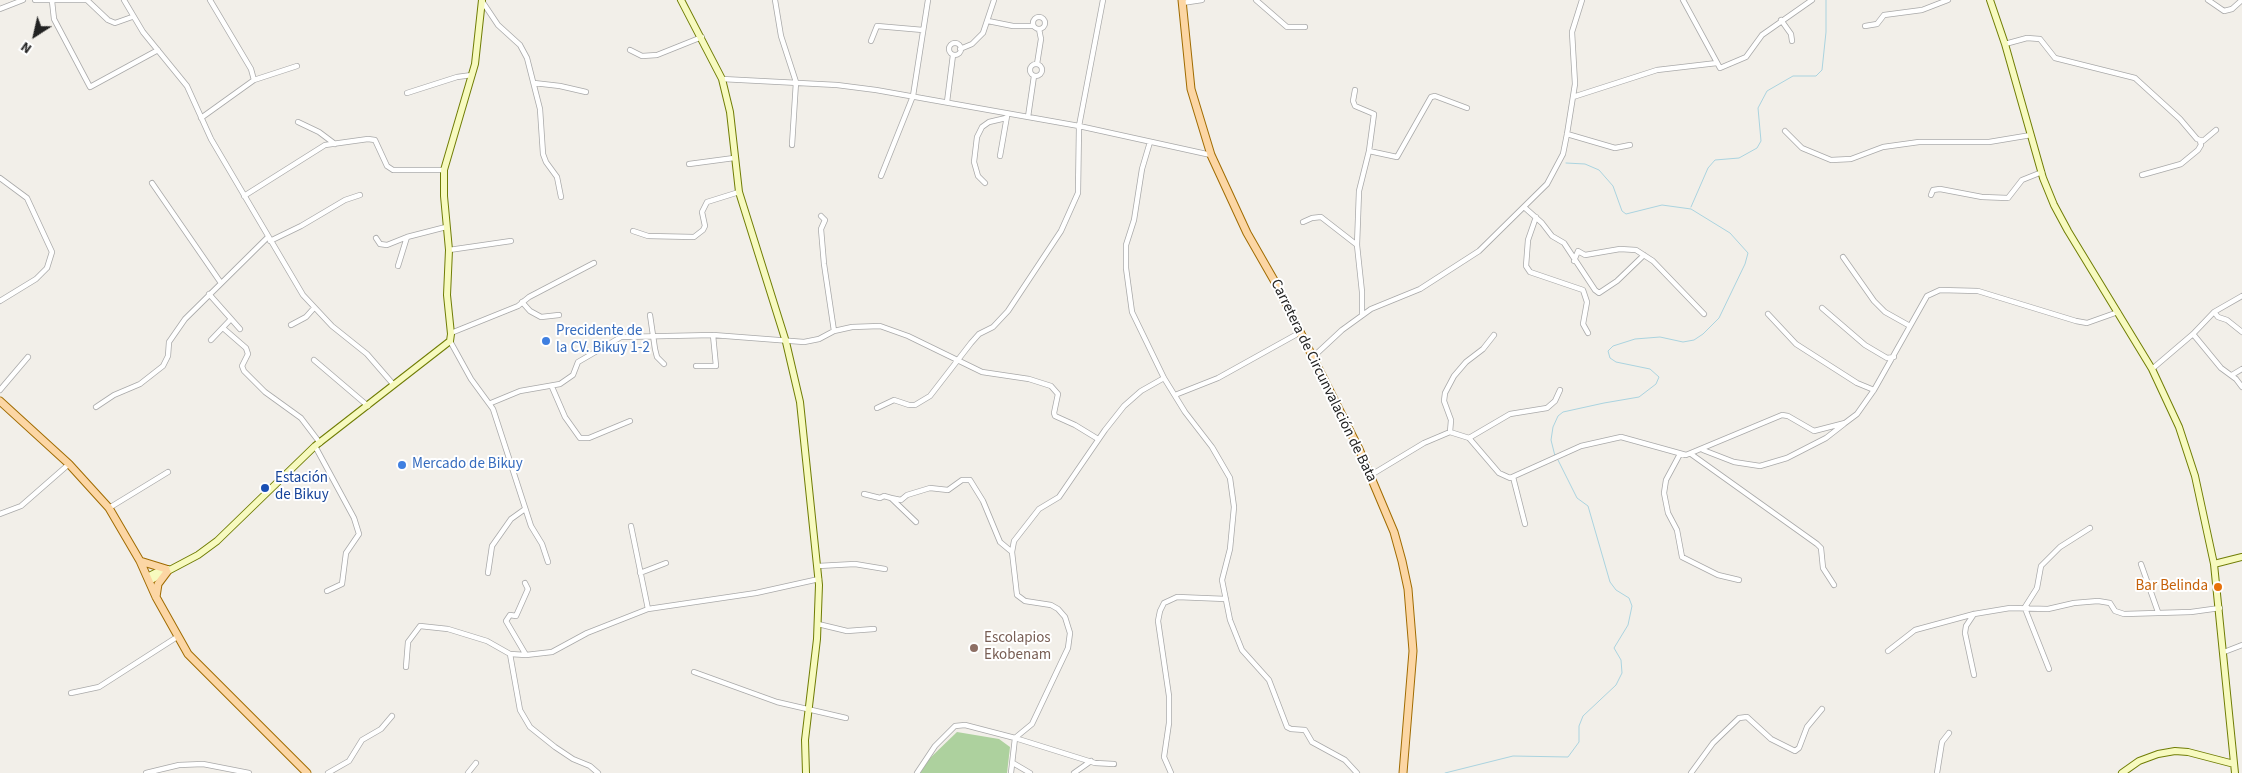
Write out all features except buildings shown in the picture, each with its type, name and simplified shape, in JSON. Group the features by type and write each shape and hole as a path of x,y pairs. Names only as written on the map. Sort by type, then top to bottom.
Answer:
{"main road":[{"name":"Carretera de Circunvalación de Bata","path":"1182,1 1192,89 1211,156 1247,233 1275,282 1371,475 1394,532 1402,561 1412,621 1412,680 1403,773"},
{"path":"0,402 69,464 109,508 140,561 177,637 195,661 303,772"},
{"path":"140,561 168,570 158,584 156,597"}],"street":[{"path":"0,9 22,0"},
{"path":"35,0 88,0 108,20 115,22 132,17"},
{"path":"124,0 132,17 187,86 201,118 244,196 303,295 314,308 367,354 393,384"},
{"path":"210,0 251,69 254,80"},
{"path":"482,0 472,75 444,170 446,227 449,250 447,295 451,333 450,341 471,379 491,404 526,509 548,562"},
{"path":"482,0 498,25 523,48 540,109 543,154 546,162 557,177 561,197"},
{"path":"681,0 722,79 730,112 734,158 740,192 786,342 803,420 819,580 818,624 805,740 806,773"},
{"path":"775,0 781,36 796,82 792,145"},
{"path":"881,176 913,96 928,0"},
{"path":"953,55 958,54 960,49 979,38 988,21 994,0"},
{"path":"877,408 890,400 909,405 925,400 979,334 993,327 1008,310 1061,231 1078,193 1079,126 1102,0"},
{"path":"1182,1 1202,0"},
{"path":"1256,0 1287,27 1305,27"},
{"path":"1313,357 1362,315 1379,305 1406,296 1479,251 1524,208 1554,173 1563,154 1573,98 1572,32 1582,0"},
{"path":"1684,0 1720,68 1746,57 1762,35 1812,0"},
{"path":"1865,26 1877,24 1884,15 1922,10 1948,0"},
{"path":"1990,0 2005,44 2042,172 2068,231 2152,369 2179,427 2196,476 2214,564 2220,608 2235,773"},
{"path":"2208,0 2224,11 2232,9 2242,0"},
{"path":"52,1 54,19 90,87 158,50"},
{"path":"1033,26 1034,18 1042,17 1045,23 1040,29 1041,39 1037,64"},
{"path":"1781,20 1791,34 1792,41"},
{"path":"988,21 1013,26 1033,26 1040,29"},
{"path":"871,41 877,26 923,30"},
{"path":"630,50 642,56 657,54 702,38"},
{"path":"2005,44 2027,38 2040,38 2055,58 2099,67 2135,78 2164,106 2173,112 2200,141 2201,145 2198,150 2181,164 2142,175"},
{"path":"947,102 953,55 949,49 952,44 958,44 960,49"},
{"path":"1573,98 1657,70 1717,63"},
{"path":"1028,117 1034,76 1031,74 1030,67 1037,64"},
{"path":"1034,76 1042,72 1042,68 1037,64"},
{"path":"201,118 254,80 297,66"},
{"path":"407,93 457,77 472,75"},
{"path":"722,79 796,82 876,90 947,102 1007,115 1079,126 1211,156"},
{"path":"534,83 586,92"},
{"path":"1355,90 1353,101 1355,106 1374,114 1369,151 1359,191 1357,245 1362,292 1362,315"},
{"path":"1369,151 1397,157 1431,97 1435,96 1467,108"},
{"path":"1000,156 1007,115"},
{"path":"985,183 978,176 974,162 977,137 982,127 1007,115"},
{"path":"298,122 335,144"},
{"path":"2200,141 2216,130"},
{"path":"1785,131 1802,148 1831,160 1851,159 1883,147 1920,142 1989,142 2031,135"},
{"path":"1567,134 1615,148 1630,145"},
{"path":"325,145 326,137"},
{"path":"244,196 325,145 375,140 387,166 393,170 444,170"},
{"path":"1150,142 1135,204 1134,220 1126,245 1126,268 1132,312 1164,378 1212,447 1230,478 1234,507 1230,548 1222,580 1230,620 1242,650 1269,680 1287,727 1291,730 1305,730 1312,742 1345,760 1357,773"},
{"path":"689,164 734,158"},
{"path":"1931,195 1933,190 1940,189 1982,197 2008,198 2022,180 2042,172"},
{"path":"0,178 27,198 52,252 47,268 36,279 0,301"},
{"path":"152,183 221,283"},
{"path":"633,232 648,236 694,237 705,226 702,212 707,202 740,192"},
{"path":"96,406 114,395 140,384 163,366 168,356 169,342 185,319 209,294 269,239 301,226 344,200 360,195"},
{"path":"1524,208 1536,217 1552,236 1564,243 1594,290 1602,293 1644,255"},
{"path":"821,216 824,220 821,229 824,264 834,331"},
{"path":"1304,222 1312,218 1321,217 1357,245"},
{"path":"1536,217 1528,240 1526,266 1530,272 1583,290 1587,302 1583,324 1588,333"},
{"path":"376,238 383,245 446,227"},
{"path":"398,266 407,237"},
{"path":"449,250 511,241"},
{"path":"1574,260 1578,251 1585,255 1620,249 1636,250 1662,270 1704,314"},
{"path":"1843,257 1874,301 1885,312 1910,326"},
{"path":"451,333 518,306 522,302 594,263"},
{"path":"1703,450 1734,462 1760,466 1787,458 1826,438 1857,414 1894,357 1930,293 1948,289 1978,291 2087,323 2118,312"},
{"path":"209,294 240,329"},
{"path":"2152,369 2193,334 2214,312 2242,296"},
{"path":"522,302 541,317 559,315"},
{"path":"290,325 306,318 314,308"},
{"path":"1822,308 1865,345 1887,358 1894,357"},
{"path":"2214,312 2218,317 2227,320 2242,332"},
{"path":"1768,314 1796,344 1857,383 1874,390"},
{"path":"650,315 657,357 664,364"},
{"path":"211,340 231,320"},
{"path":"491,404 520,391 552,387 573,375 578,362 620,337 713,335 804,342 819,340 834,331 852,327 880,326 908,336 982,372 1029,380 1051,386 1058,394 1055,416 1080,427 1098,439"},
{"path":"223,328 246,348 248,354 242,366 244,371 265,392 301,418 318,444 354,518 359,534 346,553 342,584 326,590"},
{"path":"1175,395 1218,378 1299,333"},
{"path":"2193,334 2221,368 2232,375 2242,387"},
{"path":"696,366 716,366 713,335"},
{"path":"1450,432 1451,420 1444,402 1445,393 1454,376 1466,362 1483,349 1494,335"},
{"path":"148,579 198,555 217,541 318,444 450,341"},
{"path":"0,390 28,357"},
{"path":"314,360 368,406"},
{"path":"2232,375 2242,369"},
{"path":"1012,773 1015,738 1032,724 1068,648 1070,633 1065,617 1058,609 1051,605 1025,601 1017,595 1012,552 1014,541 1031,517 1059,497 1098,439 1130,400 1164,378"},
{"path":"552,387 565,417 580,438 589,438 630,421"},
{"path":"1469,438 1510,414 1547,408 1555,401 1560,390"},
{"path":"1371,475 1424,443 1450,432 1469,438 1499,473 1513,477 1581,446 1621,437 1680,454 1691,454 1782,415 1788,416 1814,431 1846,424"},
{"path":"1680,454 1666,480 1664,493 1668,513 1677,530 1682,557 1718,575 1739,580"},
{"path":"1691,454 1817,544 1820,548 1823,568 1834,585"},
{"path":"0,514 21,506 69,464"},
{"path":"109,508 168,472"},
{"path":"1513,477 1525,524"},
{"path":"864,494 901,500 907,495 930,488 948,490 962,480 970,480 984,501 1000,542 1012,552"},
{"path":"892,498 916,522"},
{"path":"488,573 492,546 511,519 526,509"},
{"path":"631,526 648,609"},
{"path":"2049,669 2026,608 2037,588 2040,566 2060,547 2090,528"},
{"path":"2214,564 2242,557"},
{"path":"640,573 666,563"},
{"path":"818,566 849,564 885,569"},
{"path":"2141,564 2158,612"},
{"path":"406,667 408,642 420,626 448,629 487,641 510,654 526,655 552,652 587,633 648,609 756,593 819,580"},
{"path":"525,583 528,589 516,616 510,615 506,621 526,655"},
{"path":"1171,773 1164,757 1169,723 1169,696 1158,620 1160,610 1164,603 1176,597 1226,599"},
{"path":"1888,651 1915,630 1974,614 2026,608 2048,609 2074,602 2098,601 2110,603 2119,614 2191,612 2220,608"},
{"path":"1974,614 1966,626 1965,633 1974,675"},
{"path":"818,624 847,631 874,629"},
{"path":"71,694 99,687 177,637"},
{"path":"2224,652 2242,645"},
{"path":"510,654 520,710 530,727 549,743 573,759 590,766 598,773"},
{"path":"694,672 808,710 846,718"},
{"path":"1691,773 1713,743 1738,718 1747,717 1771,740 1795,751 1799,748 1807,727 1822,709"},
{"path":"328,773 349,761 362,740 381,729 392,716"},
{"path":"916,773 935,746 956,726 965,725 1015,738 1091,762 1114,764"},
{"path":"1937,773 1942,742 1949,733"},
{"path":"2122,773 2139,761 2158,754 2175,751 2188,752 2234,764"},
{"path":"1074,773 1091,762"},
{"path":"468,773 476,763"},
{"path":"146,773 180,765 203,764 249,773"},
{"path":"1013,764 1030,773"}],"green space":[{"path":"957,732 999,739 1010,747 1007,773 920,773 929,759"}],"waterway":[{"path":"1691,207 1708,168 1715,160 1739,158 1757,148 1761,141 1758,108 1767,91 1793,76 1816,76 1822,70 1826,32 1826,0"},
{"path":"1555,456 1551,440 1553,427 1558,416 1563,412 1639,397 1656,384 1659,377 1650,369 1616,362 1610,358 1608,351 1613,346 1635,339 1660,337 1683,342 1694,340 1703,334 1719,318 1745,264 1748,253 1730,233 1691,209 1662,205 1626,214 1622,211 1613,186 1599,170 1585,164 1566,163"},
{"path":"1445,773 1513,756 1568,757 1579,742 1579,726 1583,716 1616,685 1622,673 1621,660 1614,648 1628,625 1632,606 1629,598 1616,590 1610,582 1588,506 1577,498 1558,460"}],"place":[{"name":"Precidente de la CV. Bikuy 1-2","path":"546,341"},
{"name":"Mercado de Bikuy","path":"402,465"},
{"name":"Estación de Bikuy","path":"265,488"},
{"name":"Bar Belinda","path":"2218,587"},
{"name":"Escolapios Ekobenam","path":"974,648"}]}
